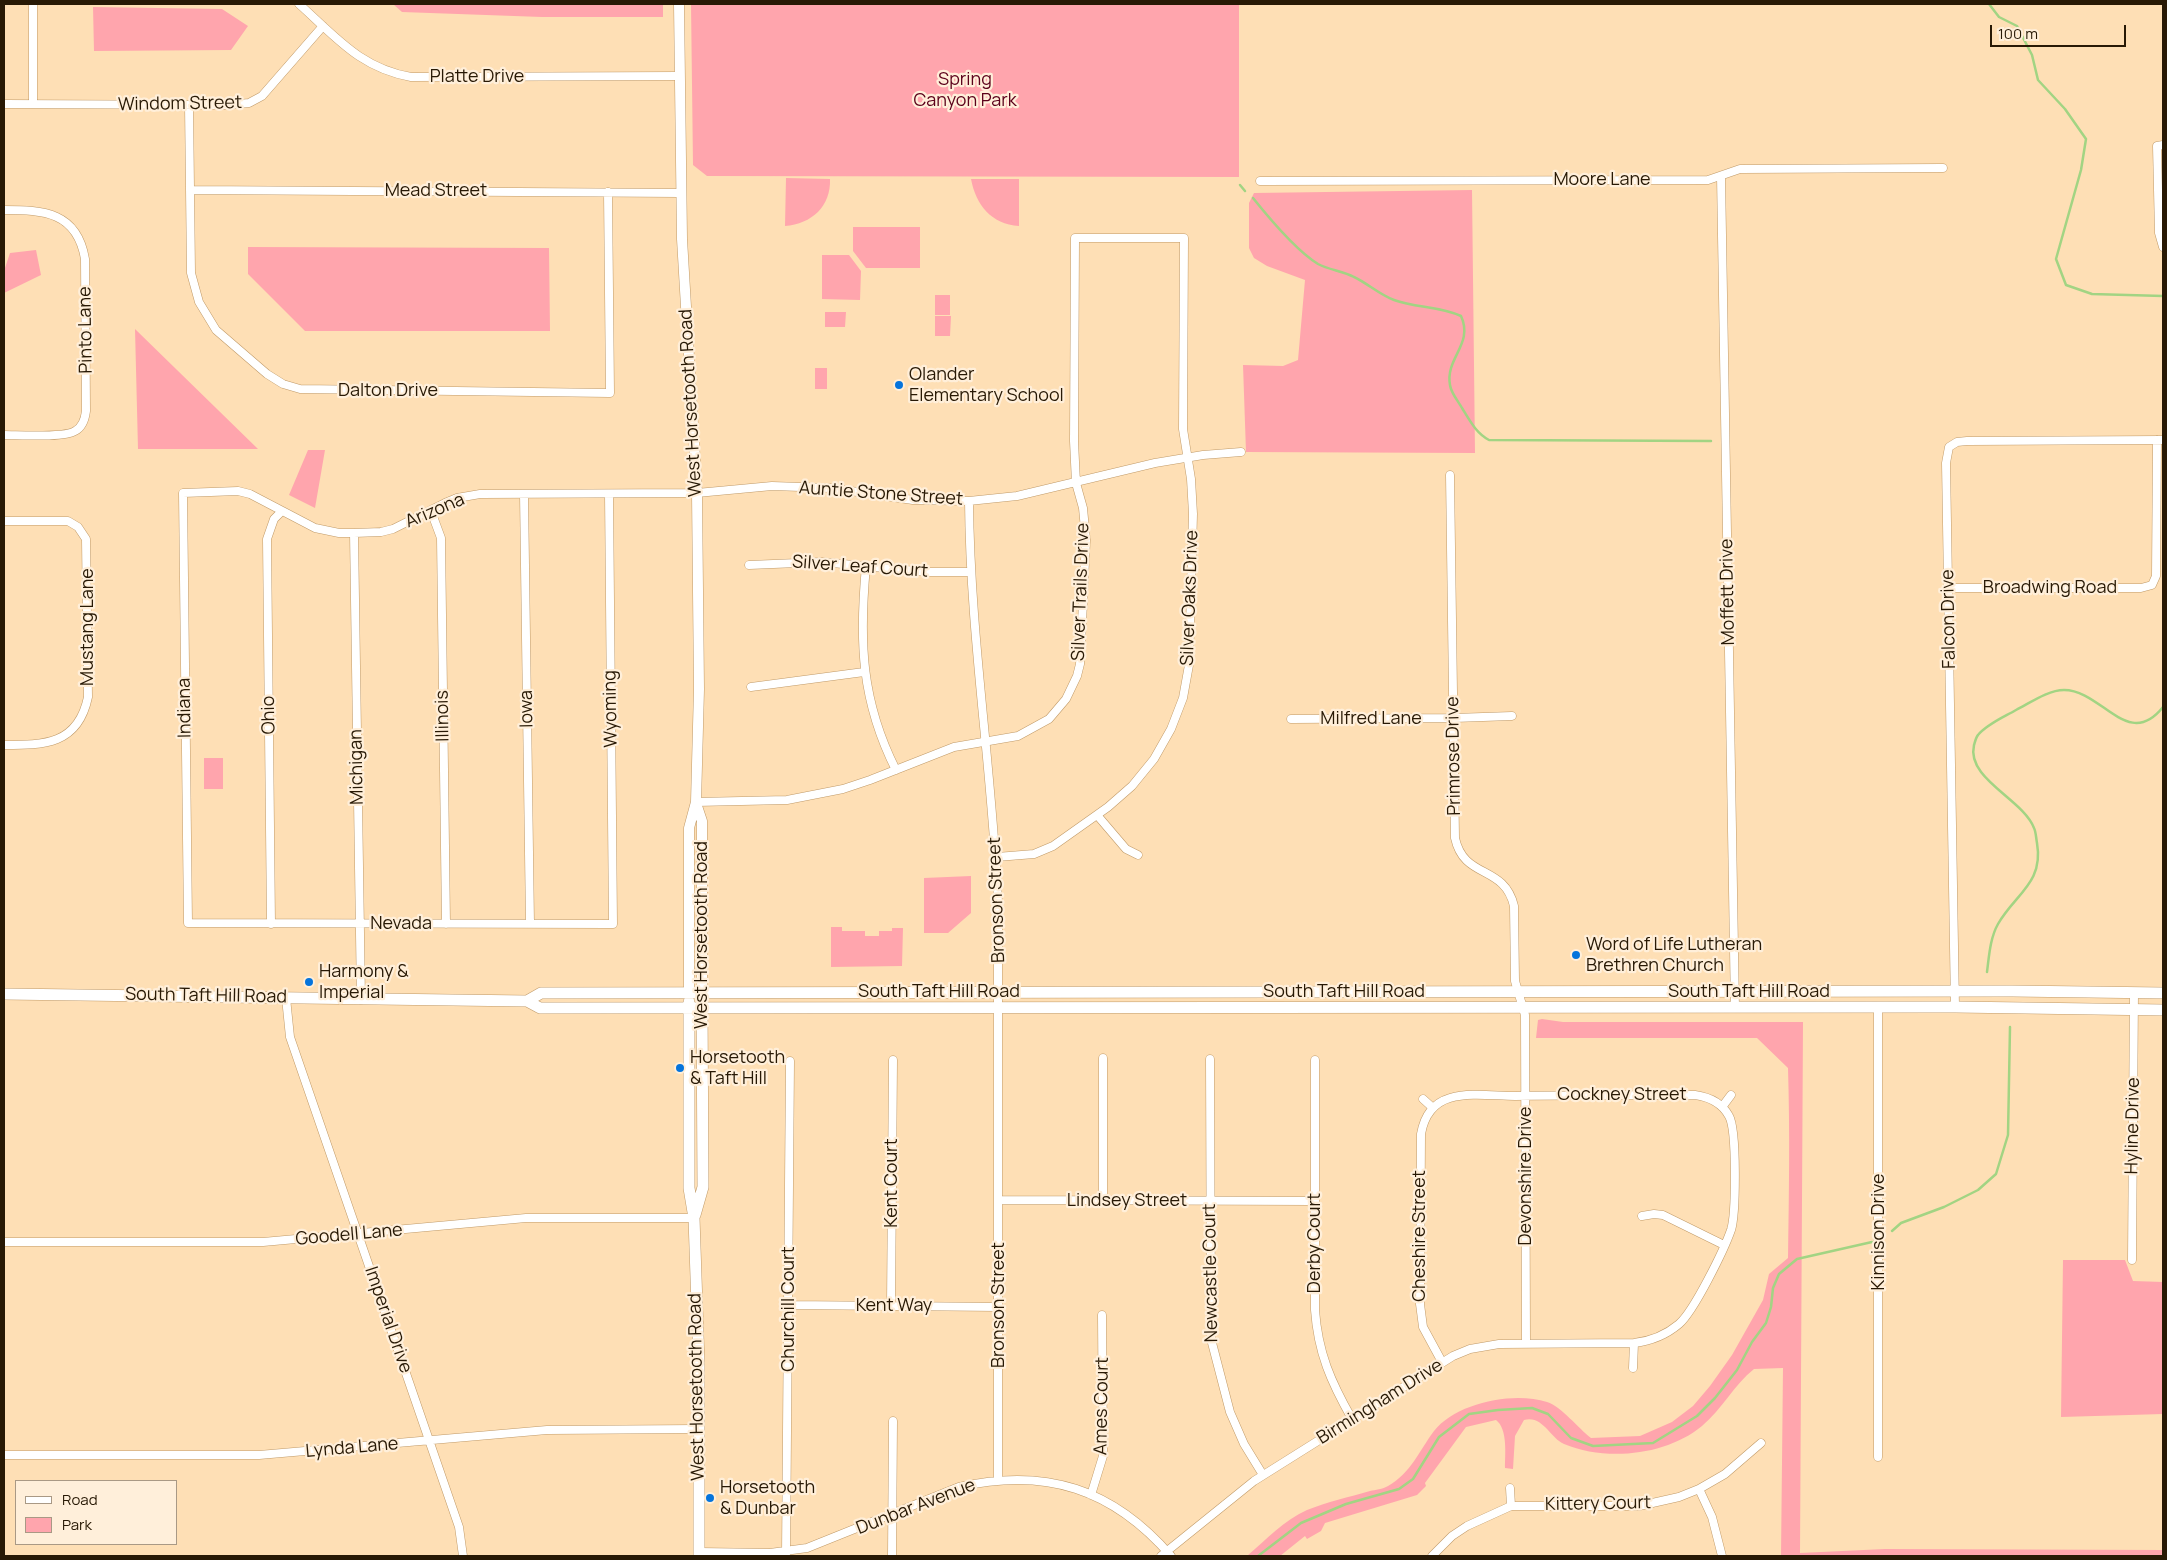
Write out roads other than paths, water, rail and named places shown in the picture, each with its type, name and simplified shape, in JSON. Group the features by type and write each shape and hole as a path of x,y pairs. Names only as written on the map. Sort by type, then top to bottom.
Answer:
{"main road":[{"name":"South Taft Hill Road","path":"4,994 361,1000 527,1000 541,992 2134,992 2163,994"},
{"name":"West Horsetooth Road","path":"689,992 689,1188 694,1218 700,1365 699,1554"},
{"name":"West Horsetooth Road","path":"694,1218 703,1187 702,992"},
{"name":"South Taft Hill Road","path":"527,1000 540,1008 1955,1008 2163,1010"}],"street":[{"path":"33,4 33,104"},
{"name":"Platte Drive","path":"299,4 363,60 380,69 411,77 680,76"},
{"name":"West Horsetooth Road","path":"679,4 682,193 697,493 699,689 696,802 690,828 689,992"},
{"name":"Windom Street","path":"4,104 189,105 249,103 262,96 323,26"},
{"name":"Dalton Drive","path":"189,105 191,273 199,302 216,330 267,374 283,384 312,391 610,393 608,192"},
{"path":"2160,145 2159,233 2163,247"},
{"name":"Moore Lane","path":"1260,181 1708,180 1740,168 1943,168"},
{"name":"Moffett Drive","path":"1721,176 1736,1008"},
{"name":"Mead Street","path":"190,190 682,193"},
{"name":"Pinto Lane","path":"4,210 37,210 48,213 66,222 80,240 85,259 86,411 82,425 77,430 66,435 4,435"},
{"name":"Silver Trails Drive","path":"696,802 787,800 843,789 940,752 1018,736 1041,725 1058,710 1066,700 1077,676 1081,651 1086,540 1083,508 1076,483 1074,441 1075,238 1184,238"},
{"name":"Silver Oaks Drive","path":"996,857 1034,854 1053,846 1098,815 1132,786 1154,759 1172,729 1183,698 1189,665 1191,632 1193,514 1188,457 1183,429 1184,238"},
{"name":"Broadwing Road","path":"1948,588 2142,588 2152,585 2156,576 2160,440"},
{"name":"Falcon Drive","path":"1955,1008 1946,463 1949,447 1956,442 2160,440"},
{"name":"Auntie Stone Street","path":"697,493 787,487 839,490 913,500 969,501 1017,496 1188,457 1241,452"},
{"name":"Primrose Drive","path":"1450,475 1457,846 1466,861 1474,868 1495,877 1507,888 1512,896 1514,906 1515,981 1524,1008"},
{"name":"Arizona","path":"183,493 244,492 261,498 316,528 334,532 354,533 381,532 393,529 468,496 697,493"},
{"name":"Indiana","path":"183,493 188,923"},
{"name":"Iowa","path":"524,494 530,924"},
{"name":"Wyoming","path":"609,494 613,924"},
{"name":"Bronson Street","path":"969,501 971,572 996,857 1000,992 998,1480"},
{"name":"Ohio","path":"271,924 267,539 274,519 282,511"},
{"name":"Illinois","path":"431,511 441,538 446,924"},
{"name":"Mustang Lane","path":"4,521 68,522 78,526 86,539 88,697 86,707 78,722 68,733 59,739 39,745 4,745"},
{"name":"Michigan","path":"354,533 361,1000"},
{"name":"Silver Leaf Court","path":"749,565 814,562 926,572 971,572"},
{"path":"866,566 861,641 864,672 878,728 896,770"},
{"path":"751,687 864,672"},
{"name":"Milfred Lane","path":"1291,719 1512,716"},
{"name":"West Horsetooth Road","path":"696,802 702,821 702,992"},
{"path":"1098,815 1126,849 1138,855"},
{"name":"Nevada","path":"188,923 613,924"},
{"name":"Hyline Drive","path":"2132,1260 2134,992"},
{"name":"Imperial Drive","path":"286,998 290,1037 430,1440 459,1527 463,1556"},
{"name":"Devonshire Drive","path":"1524,1008 1526,1024 1526,1343"},
{"name":"Kinnison Drive","path":"1878,1008 1878,1457"},
{"path":"1103,1058 1103,1200"},
{"name":"Newcastle Court","path":"1210,1059 1209,1324 1214,1357 1230,1412 1244,1444 1263,1475"},
{"name":"Kent Court","path":"892,1060 892,1306"},
{"name":"Derby Court","path":"1315,1060 1316,1331 1325,1367 1352,1419"},
{"name":"Churchill Court","path":"786,1554 790,1061"},
{"name":"Cockney Street","path":"1432,1108 1439,1103 1458,1096 1694,1095 1709,1098 1722,1107"},
{"path":"1722,1107 1731,1095"},
{"path":"1424,1099 1432,1108"},
{"name":"Birmingham Drive","path":"1167,1555 1263,1475 1442,1362 1470,1349 1486,1345 1526,1343 1634,1343 1659,1337 1670,1331 1685,1317 1692,1307 1724,1245 1733,1218 1734,1133 1732,1123 1722,1107"},
{"name":"Cheshire Street","path":"1432,1108 1426,1117 1421,1134 1420,1304 1423,1327 1442,1362"},
{"name":"Lindsey Street","path":"999,1200 1315,1202"},
{"path":"1642,1216 1662,1215 1724,1245"},
{"name":"Goodell Lane","path":"4,1242 263,1242 526,1218 694,1218"},
{"name":"Kent Way","path":"789,1305 999,1307"},
{"name":"Ames Court","path":"1091,1495 1103,1456 1102,1315"},
{"path":"1633,1368 1634,1343"},
{"path":"892,1556 893,1421"},
{"name":"Lynda Lane","path":"4,1455 259,1455 547,1430 699,1429"},
{"name":"Kittery Court","path":"1432,1556 1452,1536 1467,1526 1511,1506 1639,1506 1660,1503 1699,1489 1725,1474 1761,1443"},
{"name":"Dunbar Avenue","path":"699,1554 786,1554 825,1542 959,1487 998,1480 1048,1481 1068,1485 1091,1495 1111,1505 1148,1531 1167,1555"},
{"path":"1510,1488 1511,1506"},
{"path":"1699,1489 1715,1526 1722,1556"}],"waterway":[{"path":"1989,4 1999,17 2017,26 2032,55 2038,80 2065,109 2086,139 2081,170 2056,259 2066,285 2092,294 2163,296"},
{"path":"1240,185 1245,191"},
{"path":"1253,198 1292,243 1318,264 1350,275 1394,300 1444,310 1461,316 1464,335 1451,367 1450,385 1455,397 1474,426 1480,434 1489,440 1711,441"},
{"path":"1987,972 1995,929 2032,878 2038,857 2035,831 2028,818 1978,768 1974,757 1974,745 1977,736 1986,727 2039,697 2064,690 2078,693 2091,699 2126,721 2138,723 2150,719 2163,707"},
{"path":"1892,1231 1901,1223 1944,1207 1978,1190 1996,1174 2008,1135 2010,1027"},
{"path":"1258,1556 1301,1523 1346,1504 1399,1489 1413,1479 1439,1437 1469,1414 1532,1408 1548,1414 1571,1438 1593,1446 1653,1443 1697,1416 1715,1398 1737,1370 1752,1342 1766,1323 1771,1307 1773,1288 1779,1274 1797,1259 1872,1242"}],"place":[{"name":"Olander Elementary School","path":"899,385"},
{"name":"Word of Life Lutheran Brethren Church","path":"1576,955"},
{"name":"Harmony & Imperial","path":"309,982"},
{"name":"Horsetooth & Taft Hill","path":"680,1068"},
{"name":"Horsetooth & Dunbar","path":"710,1498"}],"park label":[{"name":"Spring Canyon Park","path":"965,90"}]}
